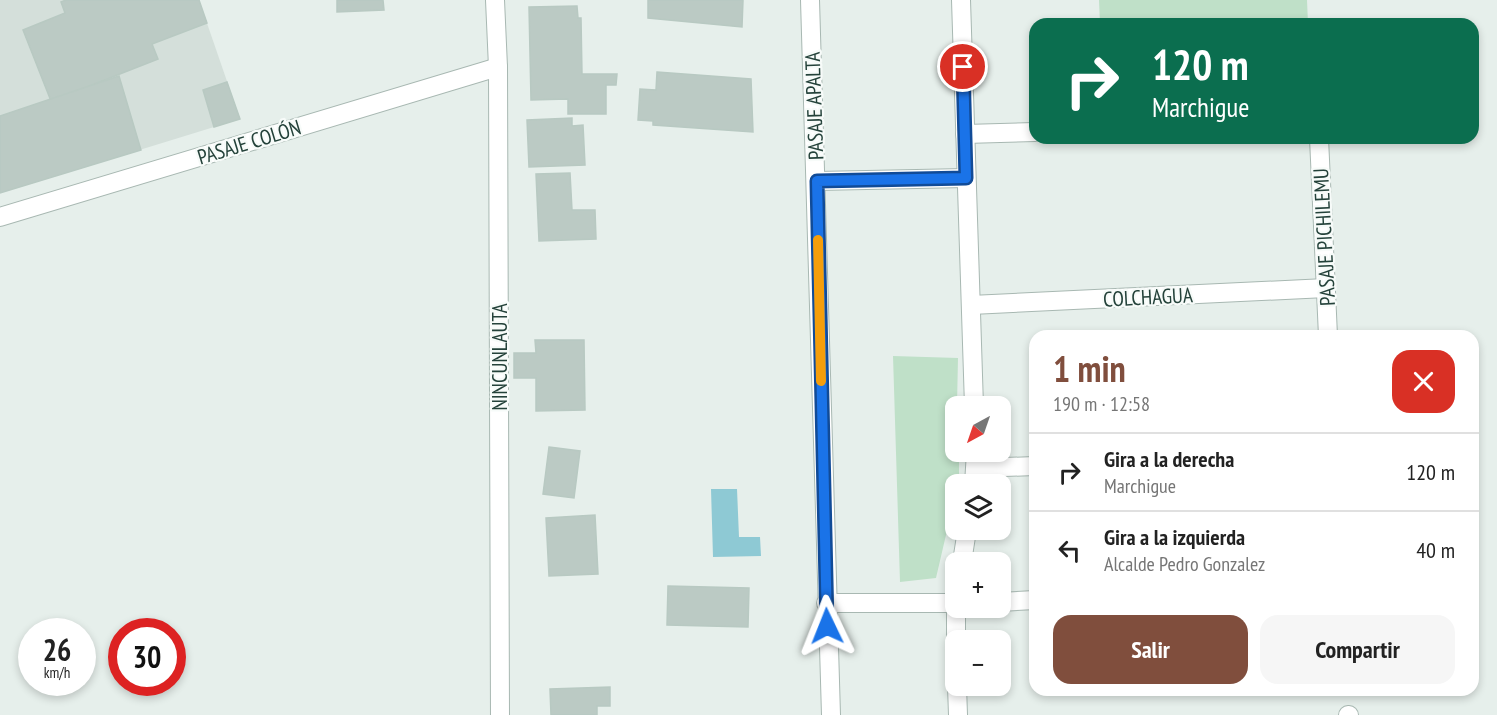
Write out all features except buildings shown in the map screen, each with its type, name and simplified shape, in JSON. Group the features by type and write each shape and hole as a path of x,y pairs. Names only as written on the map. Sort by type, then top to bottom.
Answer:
{"street":[{"name":"NINCUNLAUTA","path":"495,0 498,68 500,715"},
{"name":"PASAJE APALTA","path":"810,0 831,715"},
{"path":"961,0 974,396"},
{"name":"PASAJE COLÓN","path":"0,217 498,68"},
{"path":"965,134 1029,132"},
{"name":"PASAJE PICHILEMU","path":"1319,144 1328,330"},
{"path":"817,181 966,178"},
{"name":"COLCHAGUA","path":"971,305 1326,288"},
{"path":"976,468 1029,466"},
{"path":"1011,601 1029,600"},
{"path":"826,603 945,605"},
{"path":"957,696 958,715"}],"shaded area":[{"path":"0,0 199,0 240,119 0,193"}],"green space":[{"path":"1099,0 1307,0 1308,18 1100,18"},
{"path":"893,356 958,358 957,396 945,396 945,462 959,462 959,474 945,474 945,539 936,578 900,582"}],"water":[{"path":"711,489 737,489 739,537 760,537 761,556 713,557"}],"slow traffic":[{"path":"818,240 821,381"}],"route":[{"path":"827,626 817,181 966,178 963,67"}]}
